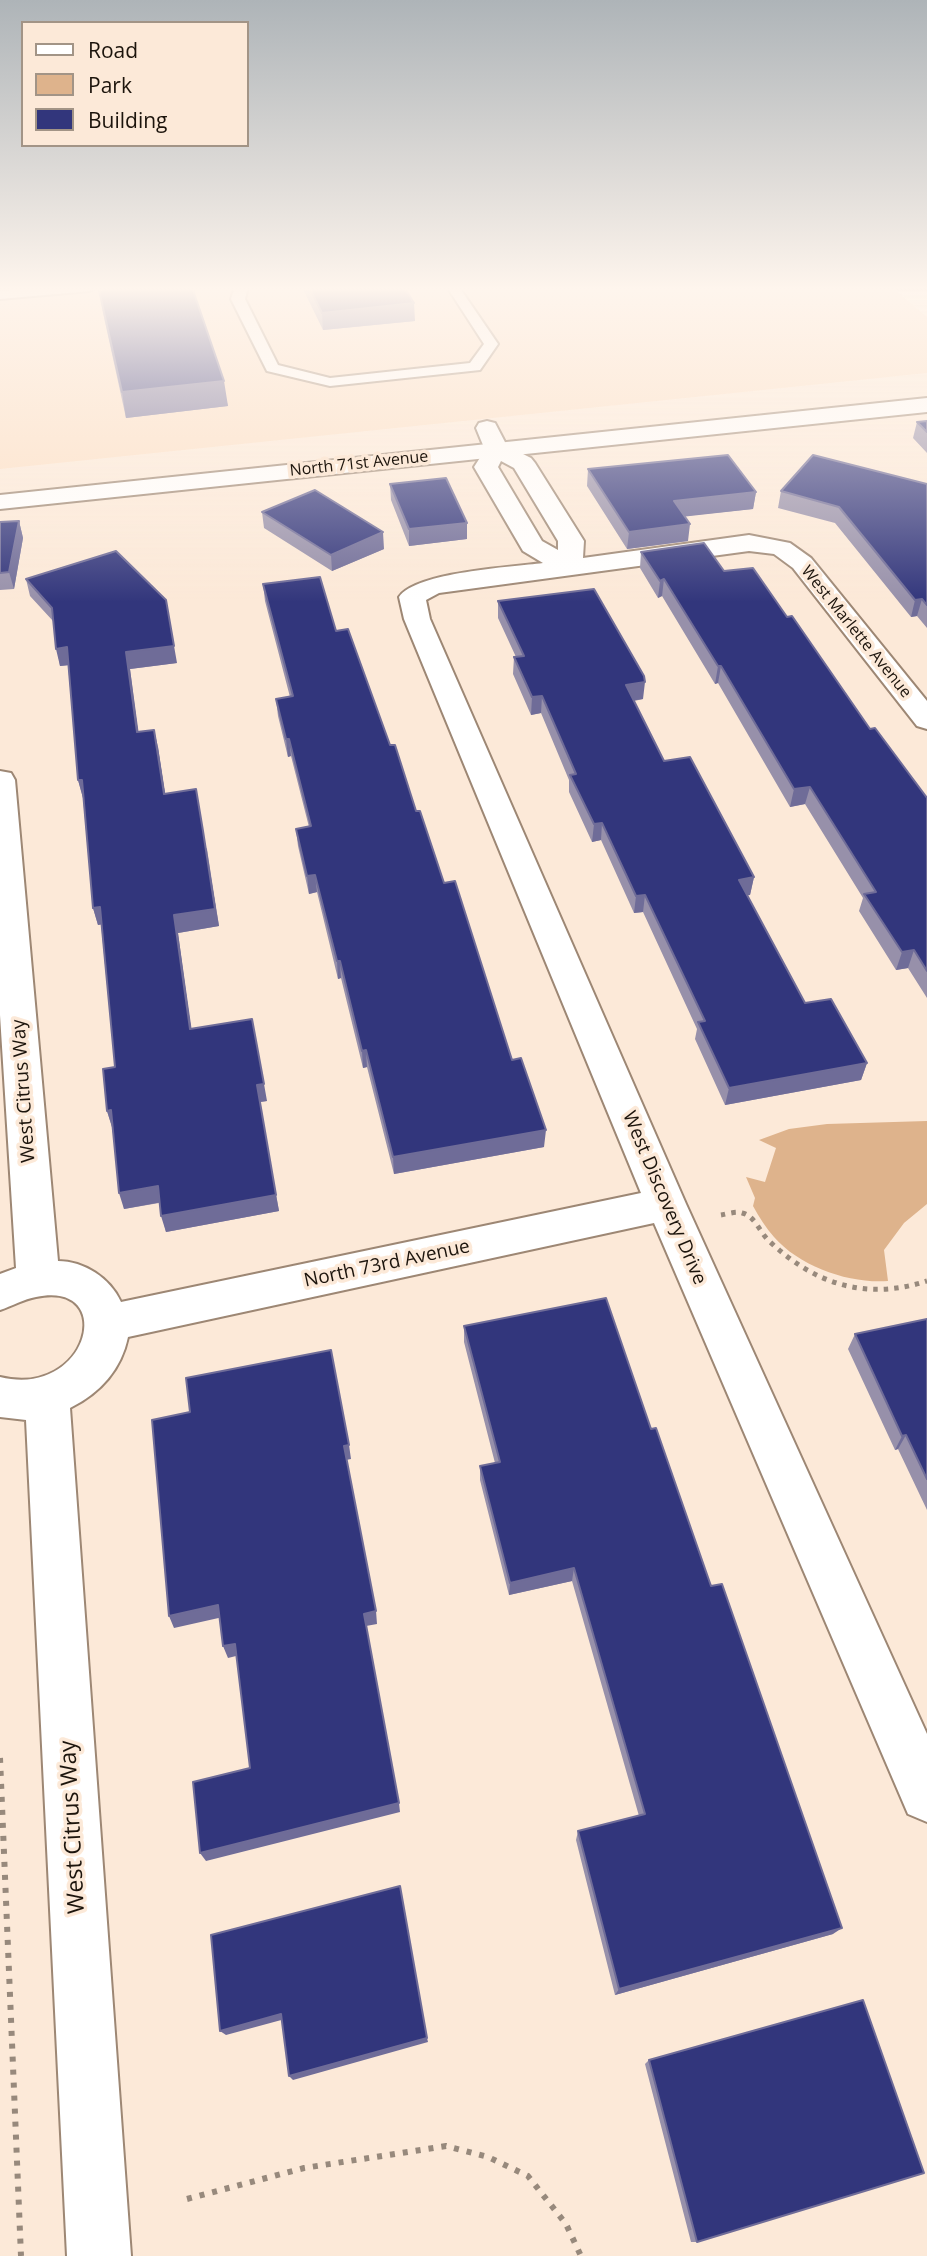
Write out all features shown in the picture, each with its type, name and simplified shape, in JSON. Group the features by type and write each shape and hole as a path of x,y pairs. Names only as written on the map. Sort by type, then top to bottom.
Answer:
{"street":[{"name":"North 71st Avenue","path":"0,502 498,435 927,405"},
{"name":"North 71st Avenue","path":"460,431 498,435"},
{"path":"498,435 523,463 571,541 570,568 532,546 486,467 498,435"},
{"name":"West Marlette Avenue","path":"570,568 748,543 781,548 802,563 927,720"},
{"name":"West Discovery Drive","path":"570,568 432,586 412,597 417,619 666,1204 927,1795"},
{"name":"West Citrus Way","path":"0,780 19,1284 77,1281 91,1290 103,1303 108,1323 107,1338 100,1357 86,1374 68,1388 23,1397 99,2256"},
{"name":"North 73rd Avenue","path":"108,1323 666,1204"}],"path":[{"path":"723,1215 741,1212 750,1216 761,1233 795,1265 848,1287 902,1288 927,1281"},
{"path":"0,1758 21,2256"},
{"path":"187,2199 304,2168 446,2146 488,2157 528,2176 566,2224 581,2256"}],"shaded area":[{"path":"0,392 741,392 0,469"}],"green space":[{"path":"927,1121 927,1204 904,1223 884,1250 888,1281 858,1280 811,1265 785,1248 774,1237 753,1206 755,1198 746,1177 765,1182 776,1148 759,1140 789,1129 827,1124"}],"building":[{"path":"927,421 927,432 917,422"},
{"path":"728,455 756,492 674,501 690,524 629,532 588,469"},
{"path":"813,455 927,484 927,605 922,599 915,600 839,507 781,491"},
{"path":"446,478 467,523 409,529 390,484"},
{"path":"315,490 383,532 331,555 262,512"},
{"path":"19,521 9,572 0,573 0,522"},
{"path":"704,543 724,571 753,568 787,617 792,616 870,729 875,728 927,798 927,971 914,950 902,952 864,894 876,892 810,787 794,789 721,666 718,666 664,579 660,581 641,552"},
{"path":"116,551 166,600 174,646 126,652 137,732 154,730 164,794 196,789 203,831 215,909 174,915 190,1029 252,1019 264,1084 257,1085 276,1195 161,1216 158,1186 119,1193 111,1110 107,1111 103,1069 115,1067 100,907 93,908 82,780 78,780 67,647 56,649 52,608 26,579"},
{"path":"320,577 336,631 348,629 390,745 395,745 416,811 420,811 444,883 455,881 512,1060 521,1058 546,1130 393,1157 366,1050 362,1051 315,875 307,876 296,829 311,826 276,699 293,696 263,584"},
{"path":"594,589 644,676 645,682 626,685 664,761 690,757 754,877 739,880 805,1003 831,999 867,1063 729,1088 698,1022 705,1021 645,895 636,896 602,823 594,824 570,775 576,774 542,696 532,697 514,657 524,656 498,601"},
{"path":"606,1298 651,1429 656,1428 711,1586 722,1584 842,1928 619,1989 578,1831 645,1814 574,1568 510,1583 480,1466 500,1462 464,1326"},
{"path":"927,1319 927,1479 906,1435 902,1436 855,1334"},
{"path":"331,1350 349,1445 344,1446 376,1611 364,1614 399,1803 200,1853 193,1782 250,1768 235,1644 223,1646 218,1605 169,1616 152,1420 190,1412 186,1378"},
{"path":"400,1886 427,2038 289,2076 281,2014 220,2031 211,1935"},
{"path":"863,2000 924,2173 697,2242 649,2060"}]}
